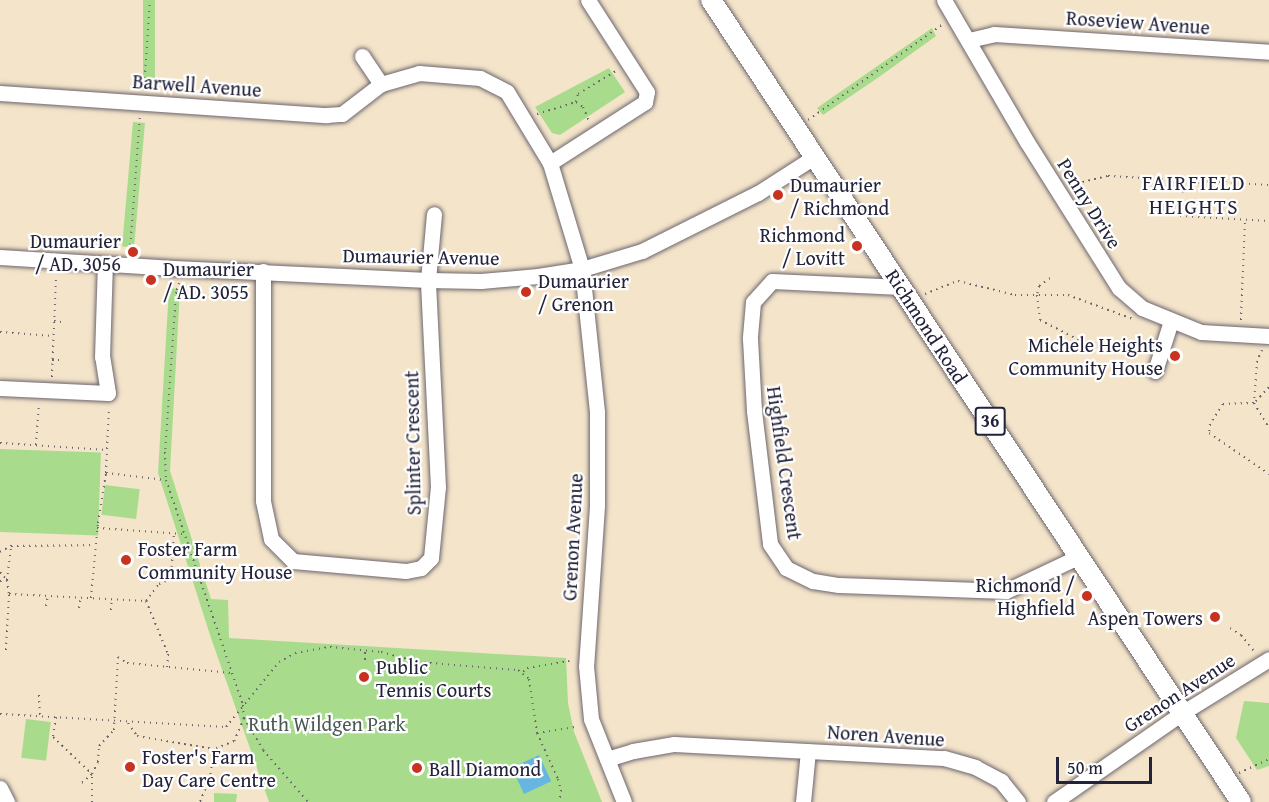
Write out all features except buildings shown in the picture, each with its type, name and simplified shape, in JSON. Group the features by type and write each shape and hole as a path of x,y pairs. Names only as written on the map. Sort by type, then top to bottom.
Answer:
{"main road":[{"name":"Richmond Road","path":"711,0 1241,802"}],"street":[{"path":"550,163 645,102 647,92 588,0"},
{"name":"Penny Drive","path":"944,0 1119,288 1142,308 1201,332 1240,334 1266,341"},
{"name":"Roseview Avenue","path":"969,40 994,34 1269,52"},
{"path":"362,56 381,84"},
{"name":"Barwell Avenue","path":"0,93 326,116 342,114 381,84 419,72 480,78 507,92 550,163 582,268"},
{"name":"Dumaurier Avenue","path":"0,257 184,269 428,280 481,281 538,276 582,268 642,251 758,193 814,157"},
{"name":"Splinter Crescent","path":"263,271 263,501 271,539 282,553 293,561 406,571 421,568 430,558 438,487 428,280 434,214"},
{"path":"0,388 108,393 102,357 105,264"},
{"name":"Grenon Avenue","path":"582,268 597,412 597,506 586,666 591,719 624,802"},
{"name":"Highfield Crescent","path":"901,287 772,281 753,302 750,339 754,411 770,544 786,568 813,581 839,585 1006,591 1078,557"},
{"path":"1155,371 1171,321"},
{"name":"Grenon Avenue","path":"1056,801 1262,656"},
{"name":"Noren Avenue","path":"607,759 633,751 674,744 944,758 975,767 1000,781 1018,802"},
{"name":"Noren Avenue","path":"803,802 808,751"},
{"path":"0,788 7,802"}],"path":[{"path":"130,265 150,0"},
{"path":"796,129 955,15"},
{"path":"576,102 578,94 629,64"},
{"path":"525,121 552,108 576,102 583,107 595,134"},
{"path":"1057,189 1108,176 1176,180 1182,192 1201,181 1269,185"},
{"path":"1179,216 1269,221"},
{"path":"1240,334 1245,219"},
{"path":"184,269 176,292 165,452 166,480 243,705 244,718 263,750 308,802"},
{"path":"36,445 52,360 56,278"},
{"path":"1050,278 1039,286 1037,295 1041,320 1105,354"},
{"path":"912,303 929,291 958,281 1015,295 1068,295 1141,322"},
{"path":"54,321 61,322"},
{"path":"0,332 53,336"},
{"path":"1266,341 1257,361 1254,403 1269,428"},
{"path":"52,360 59,360"},
{"path":"1269,386 1254,403 1223,404 1210,423 1209,433 1269,474"},
{"path":"92,598 108,450 108,393"},
{"path":"0,443 108,450"},
{"path":"106,473 166,480"},
{"path":"98,528 183,534"},
{"path":"146,601 159,584 171,579 174,533"},
{"path":"0,552 11,546 96,545"},
{"path":"6,650 11,546"},
{"path":"0,572 8,580"},
{"path":"0,581 8,580"},
{"path":"9,594 146,601"},
{"path":"46,606 48,596"},
{"path":"79,608 81,597"},
{"path":"111,610 112,599"},
{"path":"146,601 168,654 167,667"},
{"path":"1230,628 1241,635 1262,656"},
{"path":"0,714 226,727 272,669 287,656 330,647 365,650 418,662 523,672 529,679 537,733 558,779 561,790 559,802"},
{"path":"365,650 365,660"},
{"path":"78,786 92,774 98,762 99,746 114,730 118,657 127,663 232,673"},
{"path":"523,672 527,668 569,661"},
{"path":"39,695 40,716"},
{"path":"56,717 53,737 92,774 92,802"},
{"path":"128,723 137,736 214,748 234,741 244,718"},
{"path":"537,733 576,727"},
{"path":"200,802 210,778 214,748"},
{"path":"1227,780 1269,759"}],"green space":[{"path":"143,0 155,0 155,84 143,84"},
{"path":"932,28 936,36 879,77 823,115 817,108"},
{"path":"609,68 625,92 560,135 552,133 535,107"},
{"path":"133,122 145,123 134,248 122,247"},
{"name":"Ruth Wildgen Park","path":"169,288 180,289 170,471 211,599 228,600 229,638 566,658 568,703 574,732 602,802 269,802 211,638 158,473"},
{"path":"0,449 101,453 98,535 0,532"},
{"path":"105,485 140,489 136,519 101,515"},
{"path":"1244,701 1269,703 1269,766 1257,770 1236,738"},
{"path":"26,719 51,722 46,761 21,758"},
{"path":"214,793 237,794 236,802 214,802"}],"water":[{"path":"539,755 551,781 524,794 512,768"}],"place":[{"name":"Dumaurier / Richmond","path":"778,195"},
{"name":"Richmond / Lovitt","path":"857,246"},
{"name":"Dumaurier / AD. 3056","path":"133,252"},
{"name":"Dumaurier / AD. 3055","path":"151,280"},
{"name":"Dumaurier / Grenon","path":"526,292"},
{"name":"Michele Heights Community House","path":"1175,356"},
{"name":"Foster Farm Community House","path":"126,560"},
{"name":"Richmond / Highfield","path":"1087,596"},
{"name":"Aspen Towers","path":"1215,617"},
{"name":"Public Tennis Courts","path":"364,677"},
{"name":"Foster's Farm Day Care Centre","path":"130,767"},
{"name":"Ball Diamond","path":"417,768"}],"district":[{"name":"FAIRFIELD HEIGHTS","path":"1194,195"}]}
